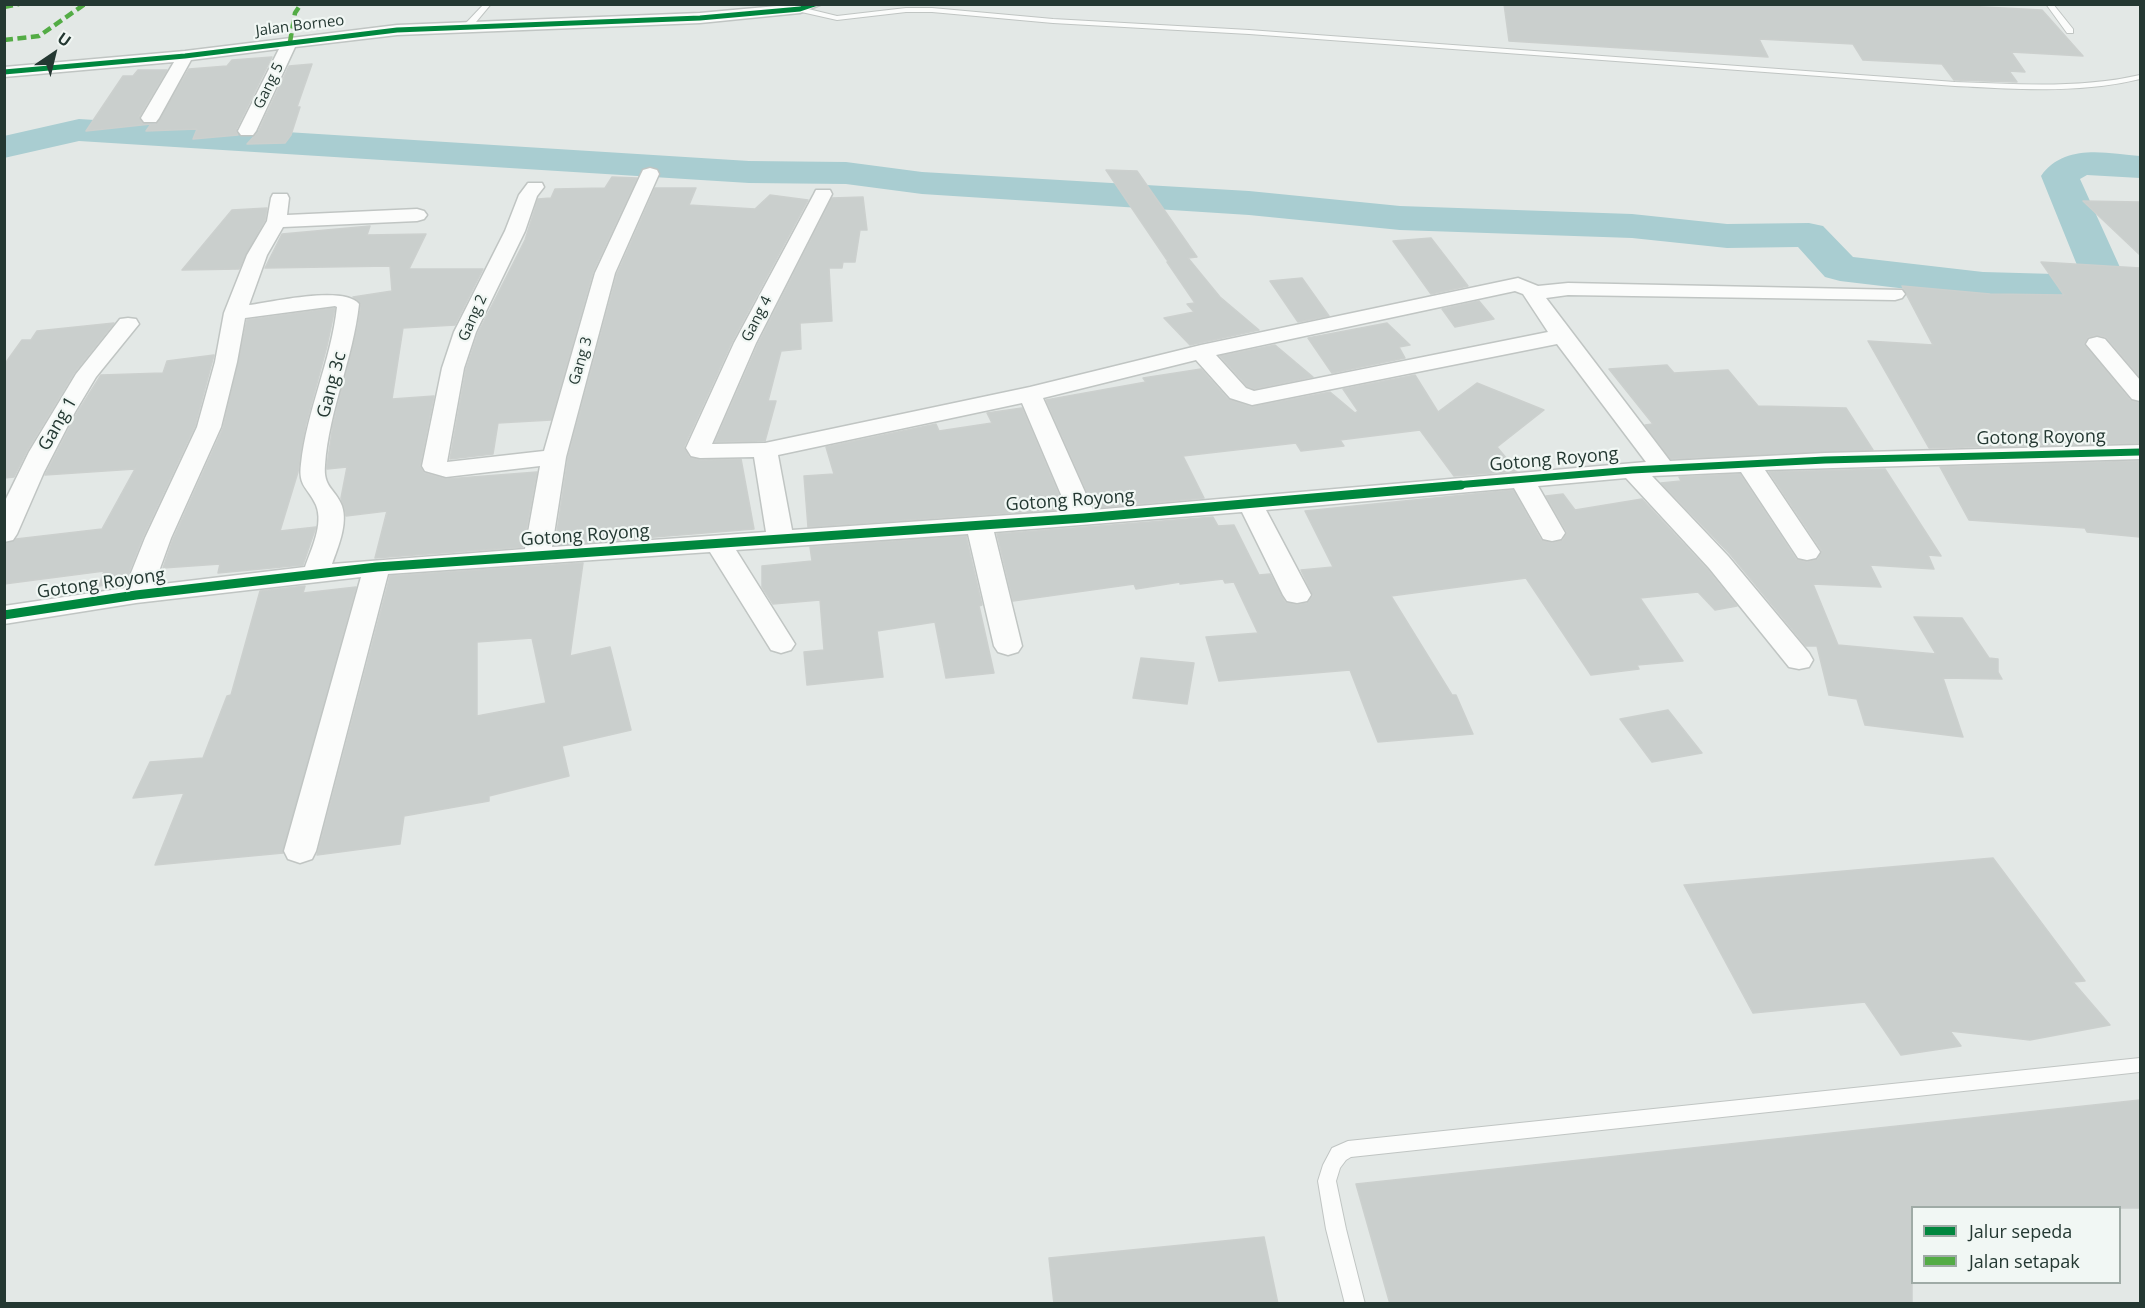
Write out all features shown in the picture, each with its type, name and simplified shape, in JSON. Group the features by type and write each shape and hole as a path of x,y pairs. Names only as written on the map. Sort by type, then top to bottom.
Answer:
{"street":[{"name":"Jalan Borneo","path":"4,72 185,56 290,42 468,26 700,18 800,9 815,4"},
{"name":"Gang 5","path":"247,131 290,42"},
{"path":"150,118 185,56"},
{"name":"Gang 3","path":"537,556 554,457 605,273 650,174"},
{"name":"Gang 2","path":"535,187 528,195 515,231 465,332 453,368 434,466 446,470 554,457"},
{"name":"Gang 4","path":"765,450 708,453 698,448 745,343 823,194"},
{"path":"136,595 158,538 209,427 226,362 235,313 257,255 277,221 280,198"},
{"path":"277,221 417,215"},
{"path":"780,538 765,450 1030,394 1201,352 1513,284 1527,287 1533,293 1562,336 1663,468"},
{"path":"1533,293 1568,289 1895,294"},
{"name":"Gang 3c","path":"235,313 336,300 348,304 346,332 315,447 313,480 315,487 325,497 330,511 327,535 316,574"},
{"name":"Gang 1","path":"4,534 28,477 57,423 88,373 128,324"},
{"path":"1201,352 1238,393 1252,398 1562,336"},
{"path":"2097,344 2140,393"},
{"path":"1030,394 1084,518"},
{"name":"Gotong Royong","path":"4,615 136,595 376,567 1084,518 1632,470 1748,464 2140,452"},
{"path":"1748,464 1807,552"},
{"path":"1632,470 1693,531 1763,612 1799,660"},
{"path":"1522,479 1552,533"},
{"path":"1250,502 1297,595"},
{"path":"979,524 1008,646"},
{"path":"718,543 781,644"},
{"path":"300,851 376,567"}],"lane":[{"path":"468,26 488,4"},
{"path":"2049,4 2070,31"},
{"path":"800,9 837,18 906,10 932,10 1053,21 1249,32 1955,84 2077,86 2120,83 2140,77"},
{"path":"1354,1304 1327,1181 1332,1165 1339,1154 1347,1149 2140,1065"}],"building":[{"path":"1504,4 1927,4 2042,10 2083,56 2011,52 2025,72 2009,71 2017,82 1954,80 1942,64 1863,60 1853,44 1759,39 1768,57 1509,41"},
{"path":"272,57 236,130 238,135 193,139 197,129 146,131 151,124 156,124 189,69 227,66 232,60"},
{"path":"312,64 297,107 300,107 291,135 285,143 247,144 258,132 289,66"},
{"path":"138,70 167,70 139,117 144,124 151,124 86,131 123,76 133,76"},
{"path":"1106,170 1137,171 1197,257 1188,258 1220,297 1259,330 1190,345 1164,318 1194,312 1187,304 1195,303 1167,262 1169,260"},
{"path":"612,177 637,178 593,272 551,420 498,423 493,454 450,459 466,369 478,333 525,240 538,199 551,198 555,189 605,188"},
{"path":"655,188 696,188 689,205 755,209 770,195 808,200 732,342 684,447 689,457 700,460 741,459 754,529 555,545 568,457 617,274"},
{"path":"863,197 867,230 860,230 855,262 843,262 842,268 829,268 832,321 800,323 801,349 781,351 768,401 776,401 765,441 715,442 758,344 832,198"},
{"path":"2083,201 2140,202 2140,255"},
{"path":"267,208 265,220 239,269 182,270 232,210"},
{"path":"370,226 367,235 426,234 409,269 483,269 455,325 403,328 392,399 434,396 420,466 424,473 446,479 537,472 523,547 375,558 387,511 346,516 341,498 347,467 327,469 327,465 333,425 358,325 361,304 353,297 392,291 390,266 265,268 282,234"},
{"path":"1431,238 1468,286 1431,294 1393,241"},
{"path":"2041,262 2140,268 2140,377 2106,337 2098,335 2088,337 2084,344 2130,400 2140,403 2140,443 1929,448 1868,341 1933,345 1902,286 1990,294 2064,295"},
{"path":"1302,278 1329,316 1298,322 1270,281"},
{"path":"1479,301 1494,319 1455,327 1442,309"},
{"path":"335,308 306,424 298,472 280,531 316,527 303,565 218,573 220,564 163,568 173,539 223,428 247,320"},
{"path":"114,323 74,373 14,477 4,478 4,365 22,340 31,340 37,331"},
{"path":"1387,323 1410,345 1399,347 1405,358 1332,373 1308,338"},
{"path":"1275,345 1313,377 1254,389 1247,386 1220,356"},
{"path":"214,355 195,426 143,537 125,582 99,586 104,571 4,584 4,544 16,539 102,529 135,469 45,475 77,413 101,375 163,373 167,361"},
{"path":"1667,365 1674,373 1728,370 1758,406 1846,408 1873,450 1671,459 1645,425 1653,424 1609,369"},
{"path":"1201,369 1228,399 1251,407 1330,392 1355,413 1358,411 1343,389 1415,375 1438,412 1477,383 1544,410 1497,447 1517,471 1454,476 1420,430 1340,440 1344,446 1301,451 1296,443 1183,456 1204,498 1094,508 1046,400 1146,382 1143,378"},
{"path":"1022,408 1065,509 808,527 804,476 834,474 826,447 936,424 939,431 992,423 987,413"},
{"path":"2140,461 2140,537 2087,532 2085,528 1969,520 1940,467"},
{"path":"1885,469 1941,556 1928,555 1934,569 1870,565 1881,587 1813,584 1838,645 1936,654 1914,617 1962,618 1989,658 1998,659 1998,672 2002,679 1943,678 1963,737 1865,725 1857,699 1829,695 1817,646 1806,646 1730,554 1661,483 1681,481 1679,477 1740,474 1796,559 1807,562 1818,559 1822,551 1769,472"},
{"path":"1513,490 1541,540 1552,543 1563,540 1567,532 1546,496 1563,494 1575,510 1642,499 1707,569 1737,606 1715,610 1698,592 1640,598 1683,661 1637,665 1639,669 1591,675 1526,578 1391,596 1452,695 1456,695 1473,734 1378,742 1350,670 1219,681 1206,637 1258,633 1234,582 1225,583 1223,579 1180,584 1180,582 1136,589 1134,584 1013,601 997,534 1213,517 1218,526 1234,525 1259,575 1270,574 1285,602 1297,605 1307,603 1313,596 1301,570 1333,567 1305,511"},
{"path":"966,536 982,605 979,606 994,673 946,678 935,622 877,631 883,677 807,685 804,652 824,650 820,600 773,604 762,587 762,566 812,561 810,547"},
{"path":"583,563 570,656 610,647 631,730 562,746 569,776 489,796 489,801 404,816 400,844 317,855 390,576","holes":["532,638 546,703 477,716 477,642"]},
{"path":"305,586 303,593 356,587 283,853 155,865 184,793 133,798 150,762 203,758 227,696 231,695 260,591"},
{"path":"1141,658 1194,663 1187,704 1133,698"},
{"path":"1668,710 1702,753 1652,762 1620,719"},
{"path":"1993,858 2085,981 2073,982 2110,1025 2030,1040 1950,1031 1961,1046 1901,1055 1865,1002 1753,1013 1684,885"},
{"path":"2140,1100 2140,1208 2121,1208 2121,1206 1911,1206 1912,1304 1390,1304 1356,1184"},
{"path":"1264,1237 1278,1304 1054,1304 1049,1258"}],"waterway":[{"path":"4,147 79,130 749,172 846,173 922,183 1249,203 1400,218 1632,226 1727,236 1809,235 1840,268 1983,285 2055,287 2097,280 2102,274 2060,176 2080,163 2140,167"}],"marked path":[{"path":"4,7 19,4"},
{"path":"4,40 39,36 85,4"},
{"path":"290,42 295,13 301,4"}],"cycle path":[{"path":"4,72 185,56 397,30 700,18 800,9 815,4"},
{"path":"4,615 136,595 377,567 1084,518 1632,470 1825,460 2140,452"}]}
